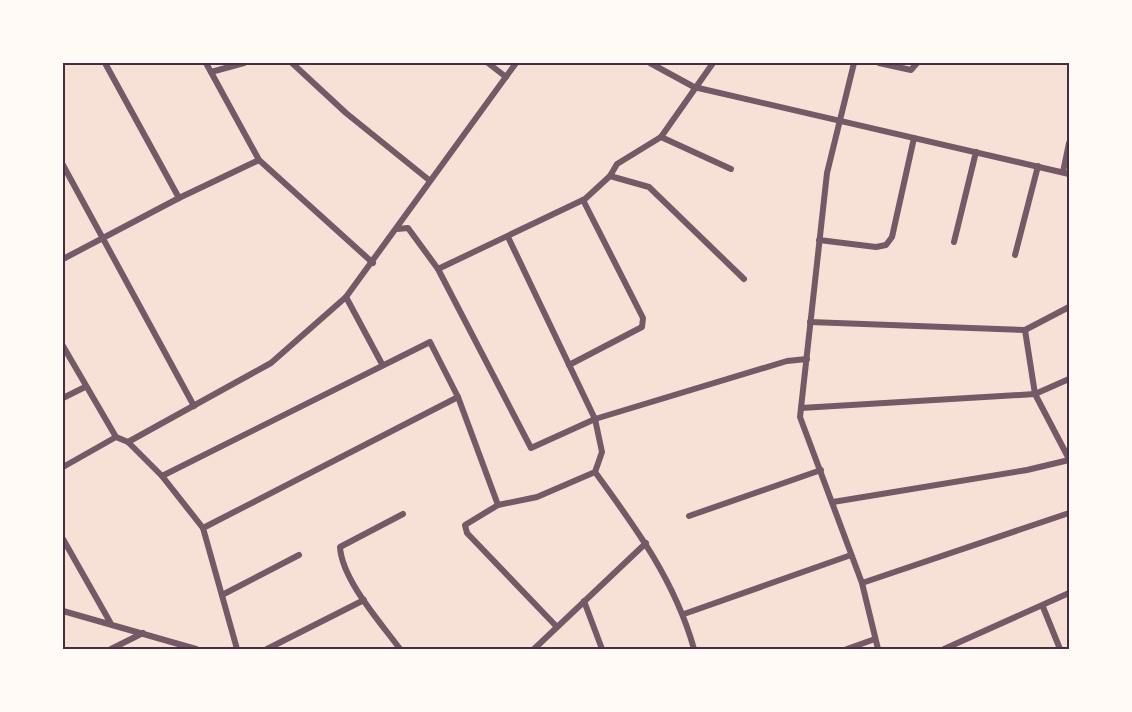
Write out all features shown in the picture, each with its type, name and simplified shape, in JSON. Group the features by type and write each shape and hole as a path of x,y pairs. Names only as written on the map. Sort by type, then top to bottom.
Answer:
{"street":[{"path":"105,63 178,198"},
{"path":"206,63 259,160 373,263"},
{"path":"211,72 244,63"},
{"path":"292,63 346,112 429,180"},
{"path":"488,63 506,77"},
{"path":"128,442 271,363 346,297 373,263 429,180 516,63"},
{"path":"650,63 694,87 1066,173 1069,143"},
{"path":"438,269 583,200 609,176 617,164 661,136 713,63"},
{"path":"854,63 827,173 800,417 833,502 861,584 878,649"},
{"path":"879,63 911,70 917,63"},
{"path":"661,136 731,169"},
{"path":"819,240 876,247 886,245 892,237 914,138"},
{"path":"954,243 976,153"},
{"path":"63,259 178,198 259,160"},
{"path":"63,165 194,406"},
{"path":"1015,255 1038,166"},
{"path":"609,176 649,187 744,279"},
{"path":"569,365 632,334 642,327 643,318 583,200"},
{"path":"397,229 408,228 438,269 531,448 595,419 788,361 807,359"},
{"path":"508,237 595,419 602,452 595,472 537,497 498,505 465,525 468,533 557,627"},
{"path":"346,297 382,364"},
{"path":"810,322 1025,330 1069,307"},
{"path":"833,502 1027,470 1069,459 1035,394 1025,330"},
{"path":"162,476 430,342 458,397 498,505"},
{"path":"63,346 116,438 128,442 162,476 203,528 237,649"},
{"path":"801,408 1035,394 1069,379"},
{"path":"63,398 85,387"},
{"path":"203,528 458,397"},
{"path":"63,467 116,438"},
{"path":"689,516 821,470"},
{"path":"595,472 646,543 684,614 694,649"},
{"path":"861,584 1069,513"},
{"path":"400,649 364,600 341,558 340,547 403,514"},
{"path":"63,539 110,622"},
{"path":"534,649 646,543"},
{"path":"222,595 299,555"},
{"path":"684,614 851,555"},
{"path":"944,649 1043,607 1069,593"},
{"path":"267,649 364,600"},
{"path":"584,601 602,649"},
{"path":"1043,607 1060,649"},
{"path":"63,611 110,622 196,649"},
{"path":"111,649 143,633"},
{"path":"847,649 875,639"}]}
